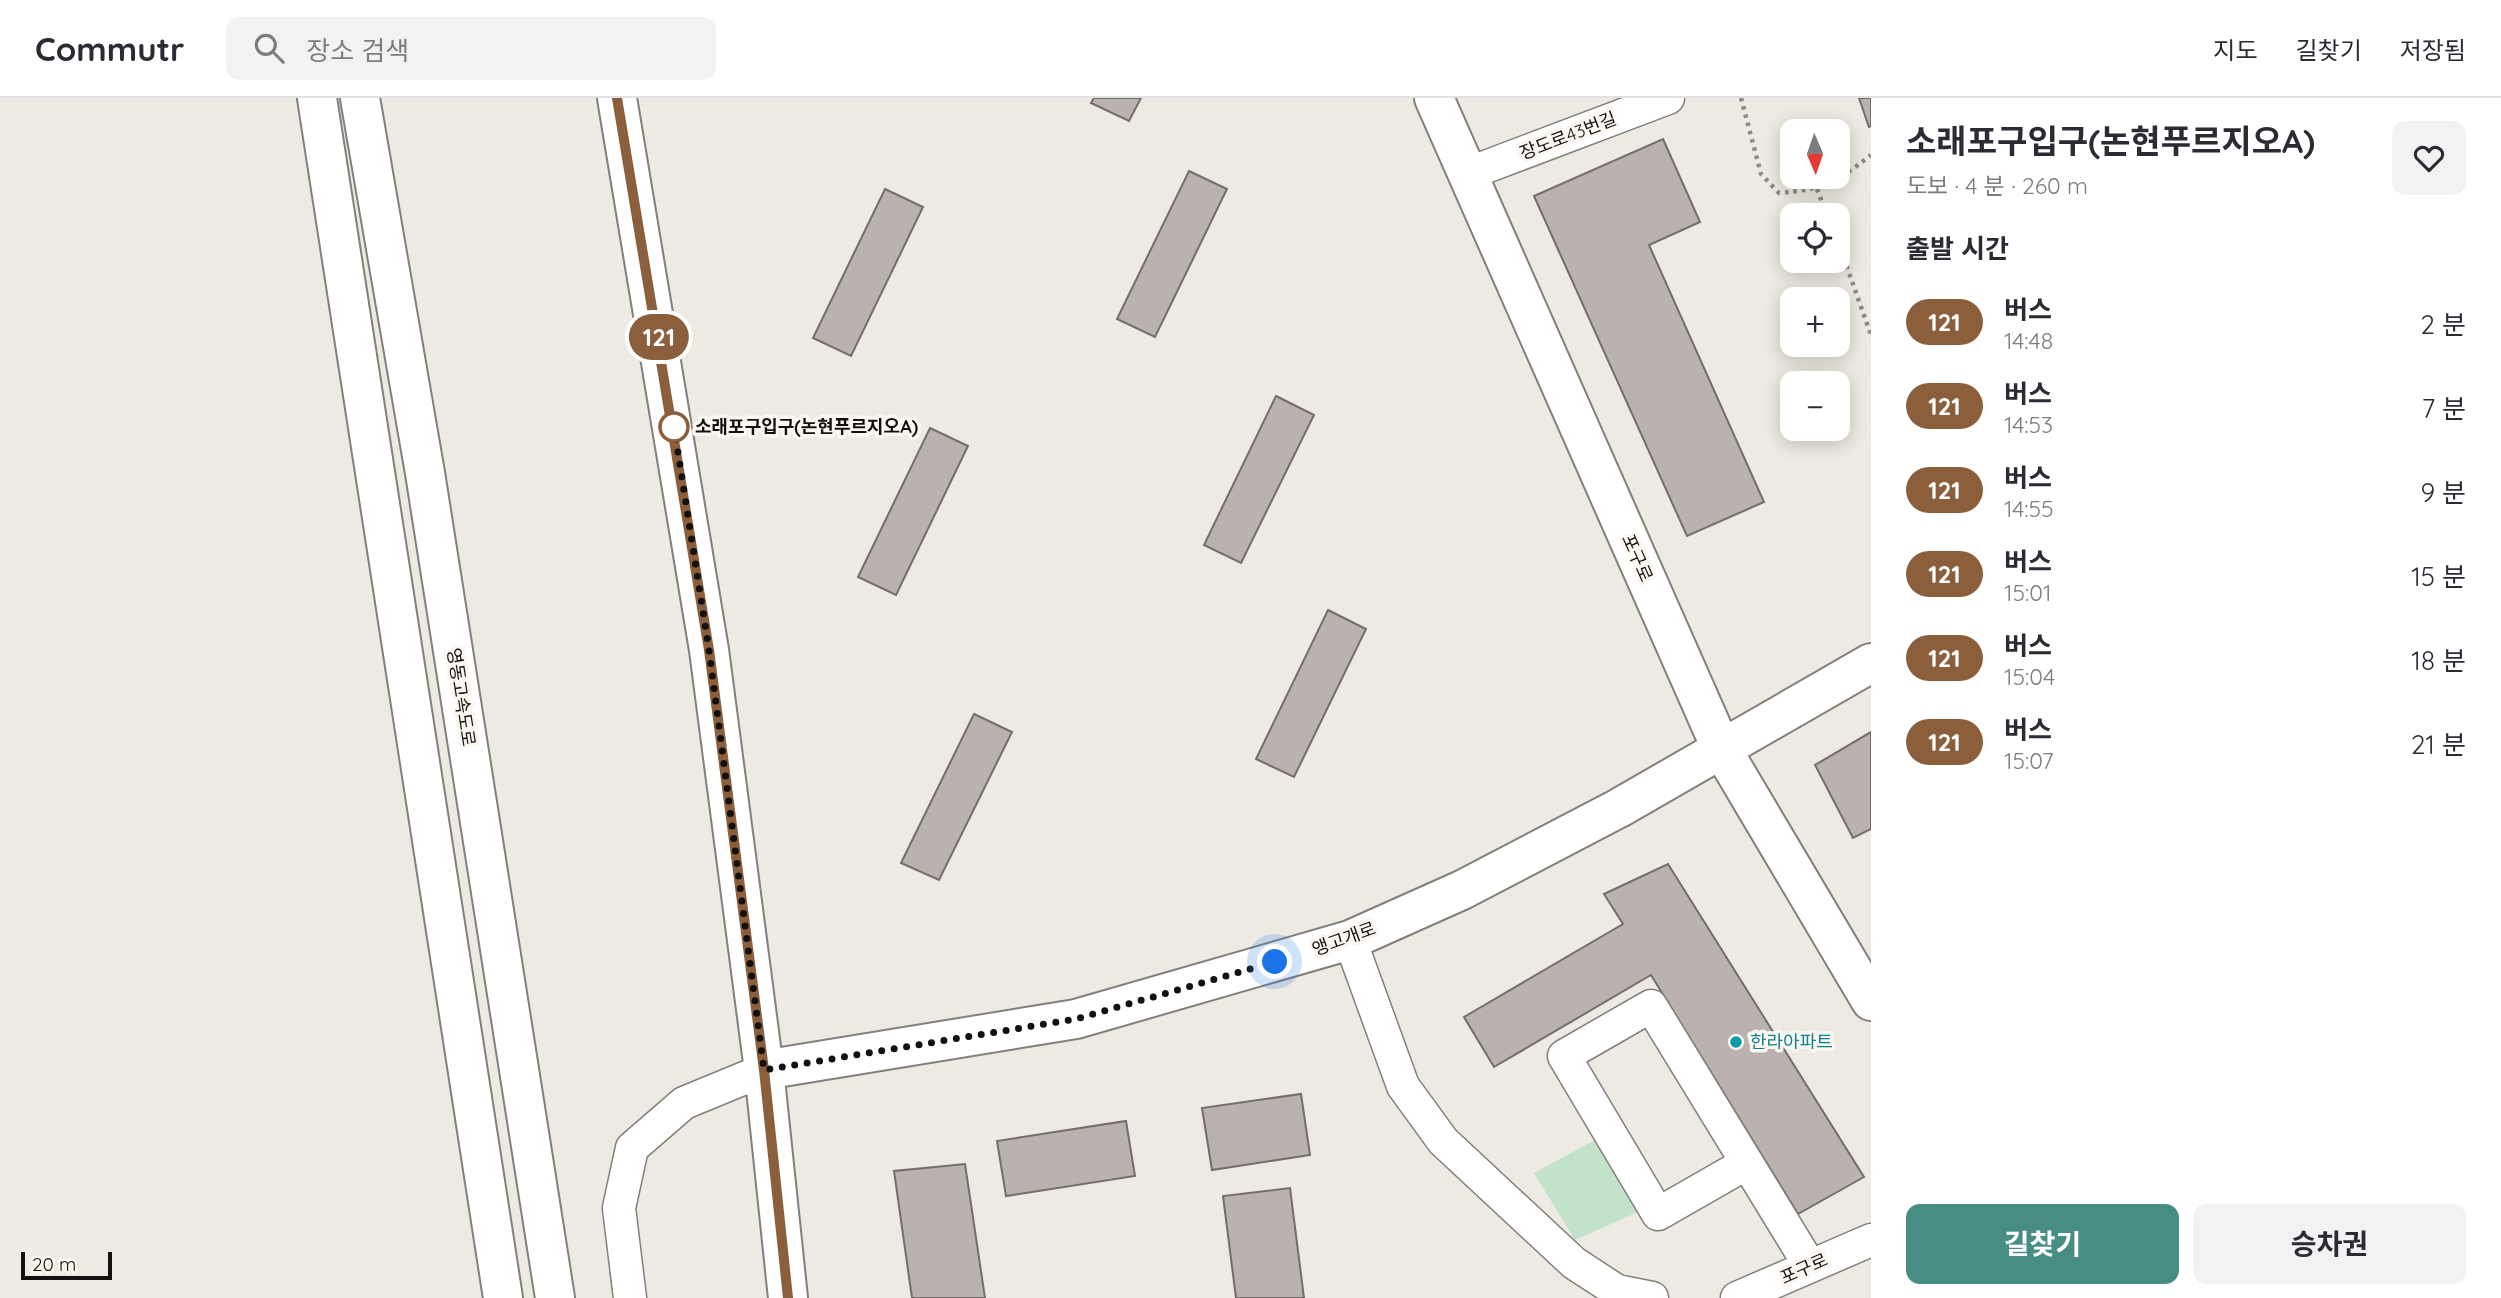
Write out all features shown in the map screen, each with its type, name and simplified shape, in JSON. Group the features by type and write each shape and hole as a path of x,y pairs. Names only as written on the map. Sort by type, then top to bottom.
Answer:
{"main road":[{"path":"317,98 474,1097 503,1298"},
{"name":"영동고속도로","path":"360,98 428,487 555,1298"},
{"path":"617,98 709,650 764,1070 788,1298"},
{"name":"포구로","path":"1434,98 1721,748 1871,1001"},
{"name":"앵고개로","path":"764,1070 1076,1019 1350,940 1462,890 1619,808 1871,663"}],"street":[{"name":"장도로43번길","path":"1467,174 1668,98"},
{"path":"1350,940 1403,1086 1443,1141 1574,1263 1617,1291 1652,1298"},
{"path":"1747,1163 1658,1214 1564,1056 1651,1006 1810,1266"},
{"path":"630,1298 619,1208 632,1148 684,1104 764,1070"},
{"name":"포구로","path":"1737,1298 1871,1240"}],"path":[{"path":"1741,98 1760,174 1779,193 1817,189 1822,203"},
{"path":"1850,172 1871,155"},
{"path":"1849,273 1871,335"}],"green space":[{"path":"1595,1140 1640,1211 1575,1240 1534,1173"}],"building":[{"path":"1094,98 1141,98 1129,121 1091,103"},
{"path":"1859,98 1871,98 1869,127"},
{"path":"1663,139 1700,222 1649,245 1764,502 1687,536 1534,196"},
{"path":"1189,171 1227,189 1155,337 1117,319"},
{"path":"885,189 923,207 851,356 813,338"},
{"path":"1276,396 1314,415 1241,563 1204,545"},
{"path":"930,428 968,446 896,595 858,577"},
{"path":"1328,610 1366,629 1294,777 1256,759"},
{"path":"974,714 1012,732 939,880 901,863"},
{"path":"1871,732 1871,829 1853,838 1815,765"},
{"name":"한라아파트","path":"1668,864 1864,1177 1798,1214 1651,975 1494,1067 1464,1017 1623,924 1604,894"},
{"path":"1301,1094 1310,1155 1212,1170 1202,1108"},
{"path":"1126,1121 1135,1176 1006,1196 997,1141"},
{"path":"965,1164 985,1298 912,1298 894,1171"},
{"path":"1290,1188 1304,1298 1236,1298 1223,1196"}],"bus line":[{"name":"121","path":"617,98 667,381 709,650 764,1070 788,1298"}],"place":[{"name":"소래포구입구(논현푸르지오A)","path":"674,427"},
{"name":"한라아파트","path":"1736,1042"}],"route":[{"path":"674,427 709,650 764,1070 1076,1019 1275,962"}]}
